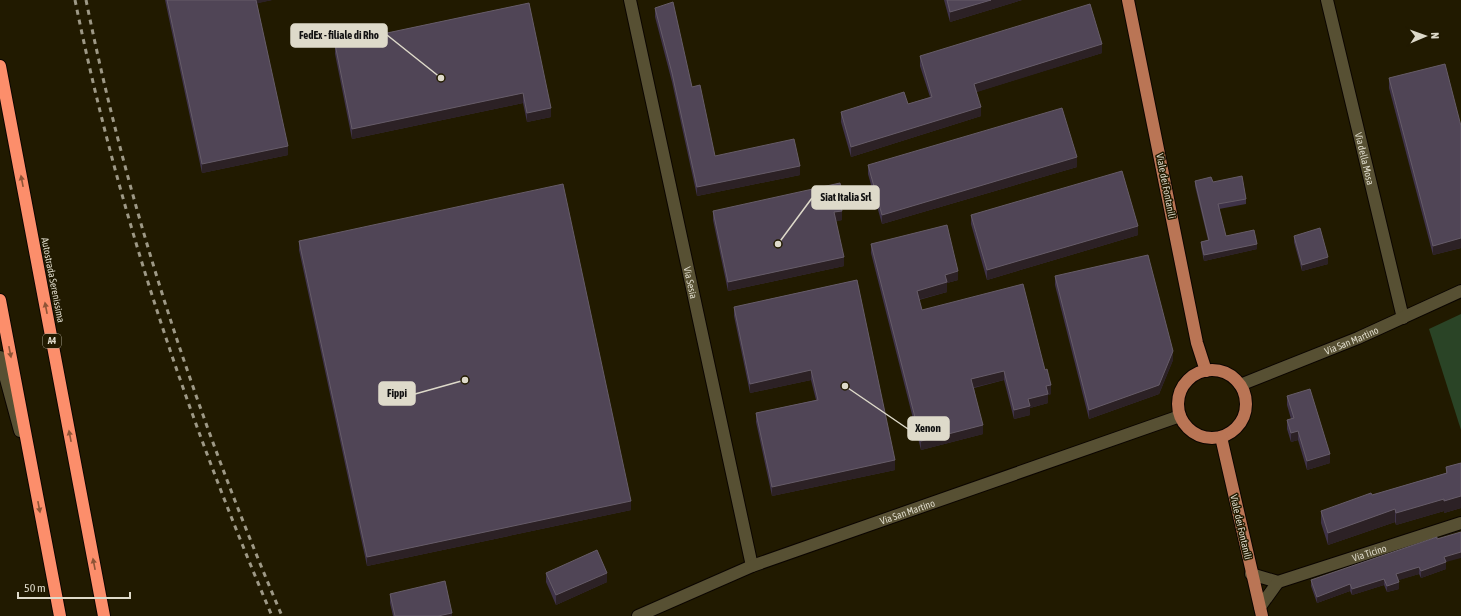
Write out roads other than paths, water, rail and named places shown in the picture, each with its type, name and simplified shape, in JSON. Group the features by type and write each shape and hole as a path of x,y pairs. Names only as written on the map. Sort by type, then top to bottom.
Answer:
{"highway":[{"name":"Autostrada Serenissima","path":"0,66 104,616"},
{"path":"0,300 60,616"}],"main road":[{"name":"Viale dei Fontanili","path":"1128,0 1197,343 1206,371"},
{"path":"1206,371 1222,372 1229,375 1240,385 1246,402 1244,416 1237,428 1221,437 1210,438 1198,436 1184,424 1180,416 1178,406 1183,388 1193,377 1206,371"},
{"name":"Viale dei Fontanili","path":"1221,437 1261,612"}],"street":[{"name":"Via Sesia","path":"630,0 752,566"},
{"name":"Via della Mosa","path":"1326,0 1403,318"},
{"name":"Via San Martino","path":"1240,385 1403,318 1461,291"},
{"path":"0,357 35,486"},
{"name":"Via San Martino","path":"638,616 752,566 1180,416"},
{"name":"Via Ticino","path":"1278,582 1461,523"},
{"path":"1252,574 1278,582 1261,612"}],"railway":[{"path":"75,0 92,79 112,158 158,313 211,466 272,616"},
{"path":"86,0 103,79 123,158 144,236 168,313 222,466 282,616"}],"place":[{"name":"FedEx - filiale di Rho","path":"441,78"},
{"name":"Siat Italia Srl","path":"778,244"},
{"name":"Fippi","path":"465,380"},
{"name":"Xenon","path":"845,386"}]}
